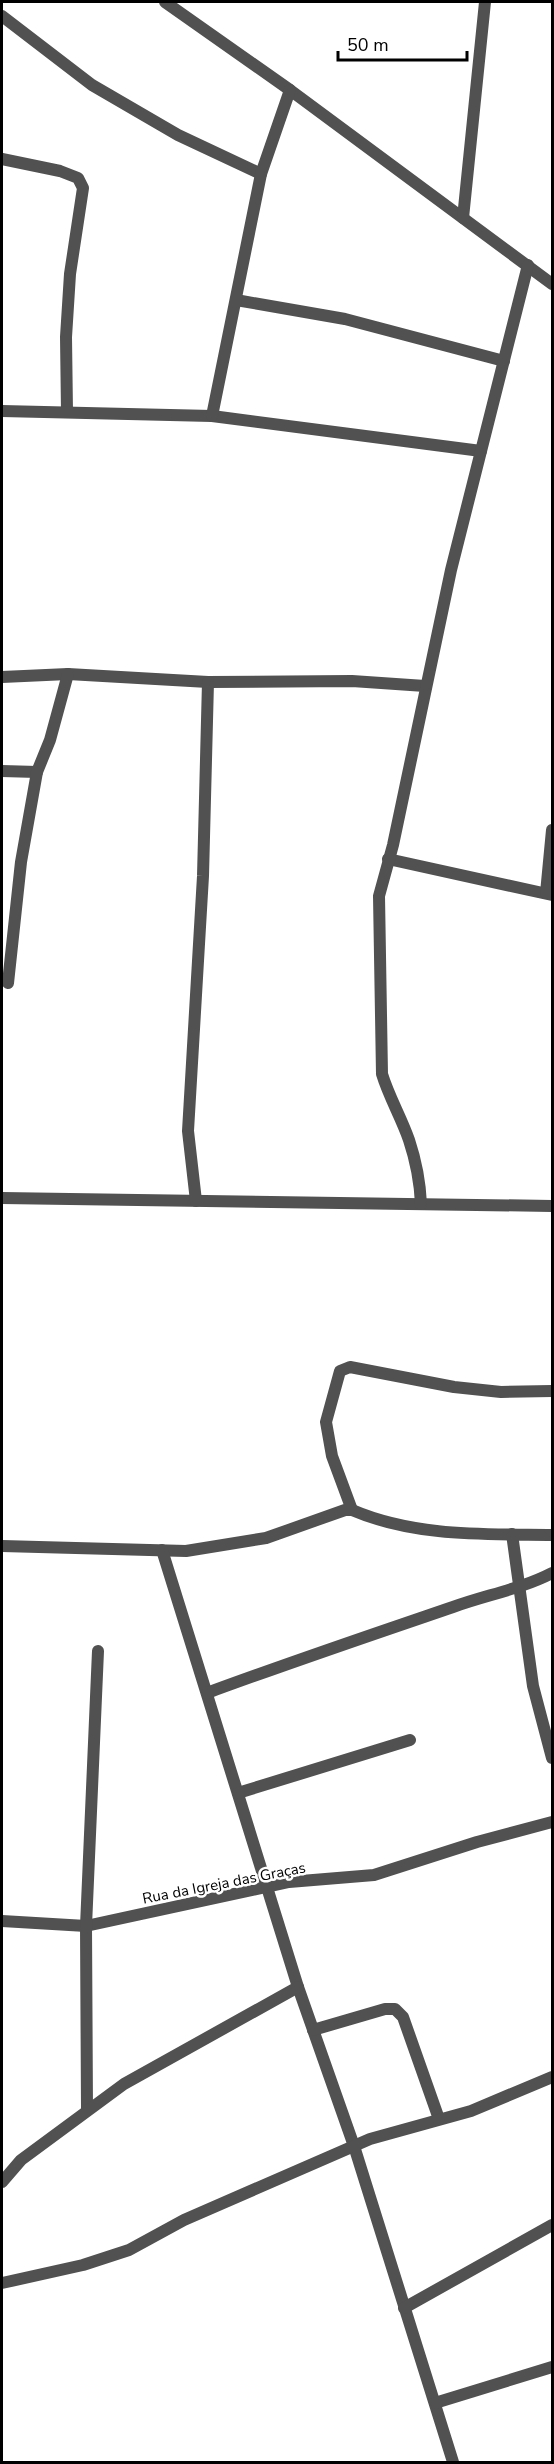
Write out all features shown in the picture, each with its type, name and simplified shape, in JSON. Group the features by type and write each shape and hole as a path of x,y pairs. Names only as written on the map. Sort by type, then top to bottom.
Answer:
{"street":[{"path":"165,2 290,90 552,284"},
{"path":"463,218 485,2"},
{"path":"2,16 92,85 178,135 261,174"},
{"path":"212,416 261,174 290,90"},
{"path":"2,159 60,171 78,178 83,188 70,274 66,337 67,412"},
{"path":"421,1204 416,1164 409,1139 382,1074 380,896 451,570 528,265"},
{"path":"236,300 345,319 504,361"},
{"path":"2,411 212,416 481,451"},
{"path":"2,677 69,674 208,682 352,681 425,686"},
{"path":"8,982 21,862 38,772 69,674"},
{"path":"196,1201 188,1131 203,876 208,682"},
{"path":"2,771 38,772"},
{"path":"388,859 549,894 552,830"},
{"path":"2,1198 552,1206"},
{"path":"352,1510 332,1456 326,1422 340,1371 350,1367 454,1387 501,1392 552,1391"},
{"path":"2,1546 186,1551 266,1538 335,1512 352,1510 396,1526 473,1534 552,1535"},
{"path":"512,1534 533,1686 552,1758"},
{"path":"162,1550 298,1987 354,2146 453,2463"},
{"path":"207,1693 310,1655 467,1602 519,1587 552,1572"},
{"path":"87,2109 86,1926 98,1651"},
{"path":"238,1793 410,1740"},
{"name":"Rua da Igreja das Graças","path":"2,1921 86,1926 289,1882 374,1875 477,1842 552,1822"},
{"path":"2,2182 21,2160 87,2109 124,2084 298,1987"},
{"path":"313,2030 385,2008 395,2009 403,2017 439,2119"},
{"path":"2,2283 83,2265 129,2250 184,2220 370,2139 471,2111 552,2077"},
{"path":"404,2308 552,2225"},
{"path":"435,2403 552,2367"}]}
